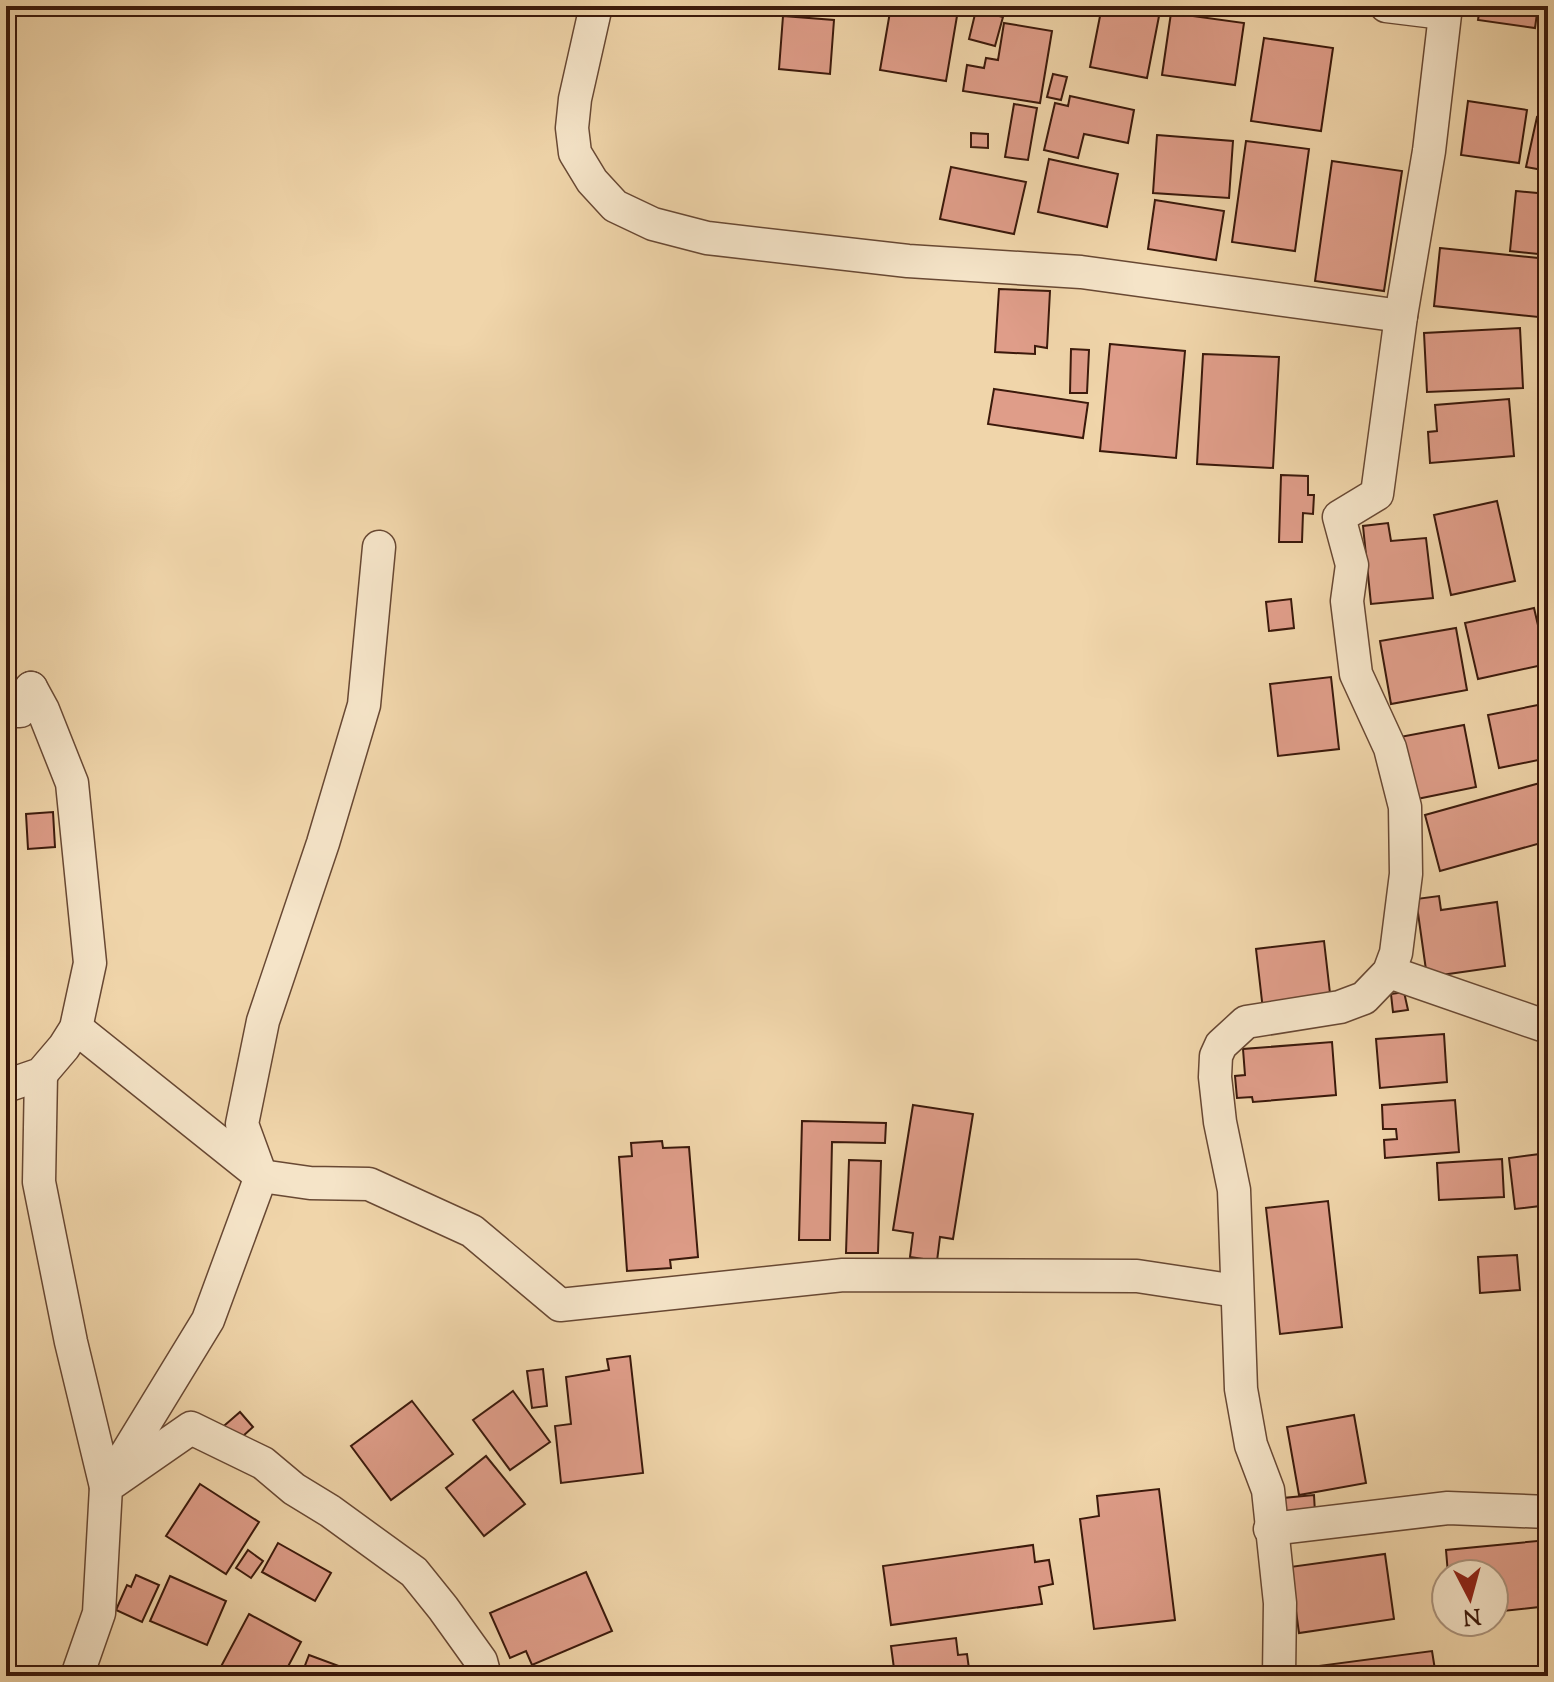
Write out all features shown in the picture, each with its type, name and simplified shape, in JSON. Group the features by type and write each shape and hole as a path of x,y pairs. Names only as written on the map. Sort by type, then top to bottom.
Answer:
{"street":[{"path":"596,6 575,99 572,128 575,153 592,181 615,206 653,224 707,238 908,261 1081,272 1401,316"},
{"path":"1279,1676 1280,1603 1268,1490 1251,1445 1241,1389 1234,1190 1220,1122 1216,1056 1221,1045 1246,1022 1340,1007 1364,998 1389,972 1396,953 1406,874 1405,807 1390,748 1356,674 1347,601 1352,565 1339,517 1377,494 1401,316 1429,151 1444,10 1386,6"},
{"path":"106,1487 208,1320 261,1176 242,1124 263,1021 323,843 364,705 379,547"},
{"path":"6,711 20,711 31,688 72,783 90,963 76,1028 41,1074 6,1086"},
{"path":"1389,972 1542,1025 1548,1024"},
{"path":"76,1028 261,1176 310,1183 369,1184 472,1231 560,1305 843,1275 1137,1276 1236,1291"},
{"path":"41,1074 39,1182 71,1342 106,1487 99,1613 77,1676"},
{"path":"106,1487 191,1428 263,1463 294,1489 414,1572 481,1661 485,1676"},
{"path":"1270,1529 1448,1508 1548,1512"}],"building":[{"path":"891,6 941,6 940,13 957,16 946,81 880,70"},
{"path":"1102,6 1132,6 1160,11 1147,78 1090,67"},
{"path":"1480,6 1538,6 1535,28 1478,20"},
{"path":"976,10 1003,17 995,46 969,39"},
{"path":"1171,13 1244,23 1235,85 1162,75"},
{"path":"783,16 834,20 830,74 779,69"},
{"path":"1004,23 1052,31 1040,103 963,91 967,65 984,68 986,58 998,60"},
{"path":"1264,38 1333,48 1321,131 1251,121"},
{"path":"1053,74 1067,77 1061,100 1047,97"},
{"path":"1070,96 1134,110 1128,143 1084,134 1078,158 1044,150 1055,103 1068,106"},
{"path":"1468,101 1527,110 1519,163 1461,155"},
{"path":"1014,104 1037,108 1028,160 1005,157"},
{"path":"1537,117 1548,119 1548,171 1526,167"},
{"path":"971,133 988,134 988,148 971,147"},
{"path":"1157,135 1233,141 1229,198 1153,193"},
{"path":"1246,141 1309,149 1295,251 1232,242"},
{"path":"1049,159 1118,174 1107,227 1038,212"},
{"path":"1332,161 1402,171 1384,291 1315,281"},
{"path":"951,167 1026,182 1014,234 940,219"},
{"path":"1516,191 1548,194 1548,255 1510,251"},
{"path":"1155,200 1224,211 1216,260 1148,249"},
{"path":"1440,248 1548,259 1548,318 1434,306"},
{"path":"999,289 1050,291 1047,348 1035,346 1035,354 995,352"},
{"path":"1520,328 1523,388 1427,392 1424,333"},
{"path":"1110,344 1185,351 1176,458 1100,451"},
{"path":"1071,349 1089,350 1087,393 1070,393"},
{"path":"1203,354 1279,357 1273,468 1197,464"},
{"path":"994,389 1088,403 1083,438 988,424"},
{"path":"1509,399 1514,456 1430,463 1428,432 1437,431 1435,405"},
{"path":"1281,475 1308,476 1308,495 1314,495 1313,514 1303,513 1302,542 1279,542"},
{"path":"1497,501 1515,581 1451,595 1434,515"},
{"path":"1548,502 1548,600 1544,503"},
{"path":"1388,523 1391,541 1426,538 1433,598 1371,604 1363,526"},
{"path":"1291,599 1294,628 1269,631 1266,602"},
{"path":"1534,608 1547,664 1478,679 1465,623"},
{"path":"1456,628 1467,690 1391,704 1380,641"},
{"path":"1331,677 1339,749 1278,756 1270,684"},
{"path":"1548,703 1548,758 1499,768 1488,715"},
{"path":"1464,725 1476,787 1412,800 1400,737"},
{"path":"1547,781 1548,841 1440,871 1425,815"},
{"path":"53,812 55,847 28,849 26,814"},
{"path":"6,815 10,815 8,896 6,896"},
{"path":"1439,896 1441,910 1497,902 1505,966 1427,977 1416,899"},
{"path":"1324,941 1331,1002 1263,1010 1256,949"},
{"path":"1404,992 1408,1010 1393,1012 1391,994"},
{"path":"1444,1034 1447,1082 1380,1088 1376,1039"},
{"path":"1332,1042 1336,1095 1253,1102 1252,1097 1237,1098 1235,1076 1245,1075 1243,1049"},
{"path":"1455,1100 1459,1152 1385,1158 1384,1140 1397,1139 1396,1129 1383,1129 1382,1105"},
{"path":"913,1105 973,1114 953,1239 940,1237 937,1261 910,1257 913,1233 893,1230"},
{"path":"802,1121 886,1123 885,1143 832,1142 830,1240 799,1240"},
{"path":"662,1141 663,1148 689,1147 698,1257 670,1260 671,1268 627,1271 619,1157 632,1156 631,1143"},
{"path":"1548,1153 1548,1205 1515,1209 1509,1158"},
{"path":"1502,1159 1504,1197 1439,1200 1437,1163"},
{"path":"849,1160 881,1161 878,1253 846,1253"},
{"path":"1328,1201 1342,1327 1280,1334 1266,1208"},
{"path":"1517,1255 1520,1290 1480,1293 1478,1257"},
{"path":"630,1356 643,1473 561,1483 555,1426 571,1424 566,1377 609,1370 607,1359"},
{"path":"543,1369 547,1406 532,1408 527,1371"},
{"path":"513,1391 550,1442 510,1470 473,1420"},
{"path":"412,1401 453,1454 391,1500 351,1446"},
{"path":"240,1412 253,1427 232,1446 218,1431"},
{"path":"1354,1415 1366,1483 1299,1495 1287,1427"},
{"path":"486,1456 525,1504 484,1536 446,1488"},
{"path":"200,1484 259,1522 226,1574 166,1536"},
{"path":"1159,1489 1175,1620 1094,1629 1080,1519 1099,1516 1097,1496"},
{"path":"1314,1495 1315,1513 1285,1516 1283,1498"},
{"path":"1548,1540 1548,1606 1510,1610 1510,1558 1447,1558 1446,1550"},
{"path":"278,1543 331,1573 315,1601 262,1572"},
{"path":"1033,1545 1035,1562 1049,1560 1053,1584 1039,1587 1042,1604 891,1625 883,1566"},
{"path":"248,1550 263,1561 251,1578 236,1568"},
{"path":"1385,1554 1394,1619 1299,1633 1290,1567"},
{"path":"586,1572 612,1631 532,1665 526,1651 510,1658 490,1613"},
{"path":"136,1575 159,1585 142,1622 116,1610 127,1585 131,1587"},
{"path":"170,1576 226,1601 207,1645 150,1621"},
{"path":"249,1614 301,1642 283,1676 217,1674"},
{"path":"956,1638 958,1655 967,1654 970,1676 895,1676 891,1646"},
{"path":"1432,1651 1436,1676 1304,1676 1303,1668"},
{"path":"309,1655 347,1669 344,1676 301,1676"}]}
